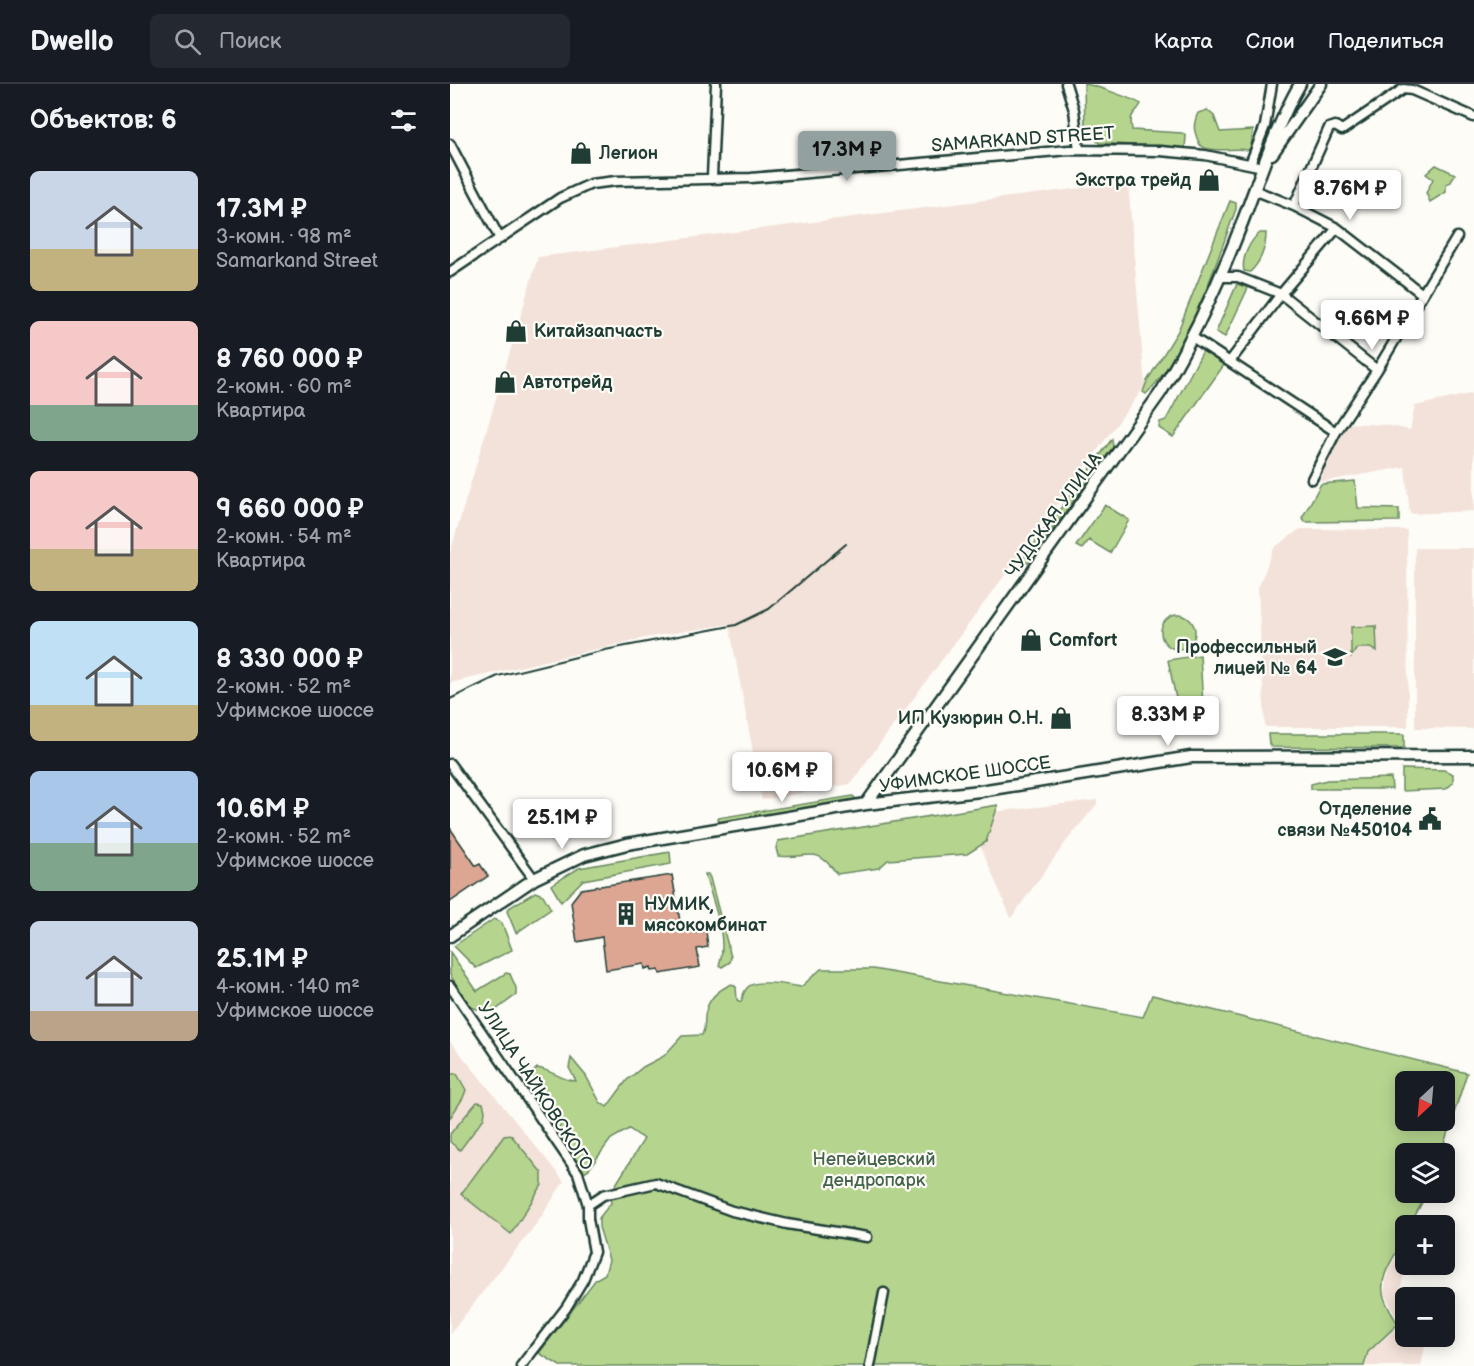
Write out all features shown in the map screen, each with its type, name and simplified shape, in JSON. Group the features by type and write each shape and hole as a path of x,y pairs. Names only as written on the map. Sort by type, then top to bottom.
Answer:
{"main road":[{"path":"1264,165 1300,84"},
{"path":"1264,165 1321,84"},
{"path":"1292,98 1296,105 1306,106"},
{"name":"ЧУДСКАЯ УЛИЦА","path":"866,804 1161,392 1192,336 1220,277 1264,165"},
{"name":"УФИМСКОЕ ШОССЕ","path":"450,936 534,879 584,855 627,844 866,804 980,791 1191,757 1474,756"}],"street":[{"path":"712,177 716,84"},
{"path":"1066,84 1074,110 1079,150"},
{"path":"1250,164 1265,126 1272,84"},
{"path":"1294,206 1329,128 1335,126 1342,130 1399,90 1412,90 1474,117"},
{"path":"450,144 500,239"},
{"name":"SAMARKAND STREET","path":"450,272 560,198 591,184 712,177 751,178 1079,150 1160,151 1205,155 1264,165"},
{"path":"1254,190 1294,206 1337,228 1421,293"},
{"path":"1232,360 1281,294 1337,228"},
{"path":"1312,479 1336,432 1377,370 1421,293 1457,237"},
{"path":"1220,277 1238,277 1281,294 1377,370"},
{"path":"1192,336 1232,360 1336,432"},
{"path":"450,764 534,879"},
{"name":"УЛИЦА ЧАЙКОВСКОГО","path":"450,986 578,1173 588,1205 588,1220 594,1252 583,1280 566,1308 521,1366"},
{"path":"588,1205 603,1195 656,1183 732,1211 787,1224 867,1237"},
{"path":"870,1366 884,1293"}],"shaded area":[{"path":"1128,182 1145,386 850,784 762,800 729,624 649,637 450,683 450,553 538,257"},
{"path":"1474,393 1474,511 1410,514 1405,467 1320,482 1333,442 1346,423 1386,425 1410,430 1415,406"},
{"name":"Профессильный лицей № 64","path":"1300,529 1407,530 1408,727 1265,727 1258,588 1274,548"},
{"path":"1415,548 1474,548 1474,729 1415,728"},
{"path":"1097,800 1097,804 1068,839 1011,918 967,815"},
{"path":"450,1041 564,1181 540,1219 450,1334"},
{"path":"1395,1259 1395,1275 1404,1275 1400,1287 1395,1287 1395,1315 1384,1293 1388,1271"},
{"path":"1395,1329 1395,1347 1425,1347 1421,1366 1365,1366 1369,1352"}],"green space":[{"path":"1084,84 1141,104 1132,117 1132,130 1182,133 1186,136 1185,148 1099,143 1085,129"},
{"path":"1207,110 1214,116 1220,132 1253,130 1251,147 1248,150 1217,150 1200,145 1194,125 1198,113"},
{"path":"1436,165 1455,174 1451,182 1446,184 1446,192 1430,202 1426,193 1433,179 1426,174"},
{"path":"1230,201 1236,203 1236,209 1199,307 1175,355 1146,394 1143,392 1147,381 1178,331"},
{"path":"1260,233 1266,233 1262,254 1250,272 1244,271 1247,250"},
{"path":"1237,284 1248,288 1225,337 1216,332"},
{"path":"1204,349 1226,362 1173,437 1159,428 1160,422 1166,420"},
{"path":"1112,439 1113,447 1028,563 1020,563"},
{"path":"1355,481 1358,508 1399,509 1399,521 1305,522 1302,518 1321,484"},
{"path":"1105,505 1129,520 1110,553 1089,540 1082,549 1076,546"},
{"path":"1178,615 1190,620 1195,632 1190,644 1178,649 1166,644 1161,632 1166,620"},
{"path":"1376,626 1377,651 1370,648 1357,648 1351,657 1351,627"},
{"path":"1200,655 1203,706 1183,709 1183,713 1179,713 1168,660"},
{"path":"1268,734 1404,734 1404,748 1272,747 1269,744"},
{"path":"1402,769 1444,770 1453,774 1453,783 1446,789 1402,791"},
{"path":"1391,778 1392,789 1311,789 1311,784 1327,780"},
{"path":"853,796 856,799 853,802 719,823 718,818"},
{"path":"998,805 986,842 967,854 888,860 879,868 837,874 829,864 817,856 778,856 776,848 778,841"},
{"path":"670,852 671,864 583,880 561,902 551,885 579,868"},
{"path":"705,874 708,874 710,878 731,957 730,962 722,967 719,965 722,954 721,931"},
{"path":"535,892 543,895 551,909 516,933 507,911"},
{"path":"494,919 502,923 512,950 476,968 454,946"},
{"path":"450,952 477,991 506,973 510,974 516,988 516,995 493,1012 471,1007 450,975"},
{"name":"Непейцевский дендропарк","path":"821,969 873,969 1143,1017 1152,995 1467,1073 1455,1110 1455,1071 1395,1071 1395,1131 1448,1131 1444,1143 1395,1143 1395,1203 1422,1203 1415,1215 1395,1215 1395,1254 1385,1275 1383,1293 1395,1319 1395,1327 1368,1352 1364,1366 560,1366 539,1353 596,1279 605,1274 609,1260 599,1227 599,1218 611,1203 610,1194 644,1139 629,1129 611,1139 589,1169 584,1172 576,1167 573,1152 554,1136 561,1124 552,1101 533,1077 534,1071 537,1068 542,1069 576,1081 569,1068 571,1058 586,1076 600,1102 607,1107 627,1080 643,1067 664,1056 682,1036 702,1035 707,1006 723,988 732,984 736,987 737,1000 741,1002 744,993 751,985 772,983 801,987"},
{"path":"450,1074 457,1074 466,1090 450,1118"},
{"path":"477,1102 483,1103 484,1118 460,1150 450,1142 450,1134"},
{"path":"511,1135 542,1173 542,1185 511,1234 461,1194 504,1136"}],"building":[{"path":"450,828 476,866 480,864 488,876 450,902"},
{"name":"НУМИК, мясокомбинат","path":"672,875 681,927 693,925 694,933 706,931 708,947 697,949 700,967 660,974 659,970 652,971 651,967 645,969 644,964 606,970 602,937 577,942 571,902 581,889"}],"railway":[{"path":"450,699 498,676 605,650 736,625 769,609 846,544"}],"place":[{"name":"Легион","path":"581,153"},
{"name":"Экстра трейд","path":"1209,180"},
{"name":"Китайзапчасть","path":"516,331"},
{"name":"Автотрейд","path":"505,382"},
{"name":"Comfort","path":"1031,640"},
{"name":"Профессильный лицей № 64","path":"1335,657"},
{"name":"ИП Кузюрин О.Н.","path":"1061,718"},
{"name":"Отделение связи №450104","path":"1430,819"},
{"name":"НУМИК, мясокомбинат","path":"626,914"}]}
